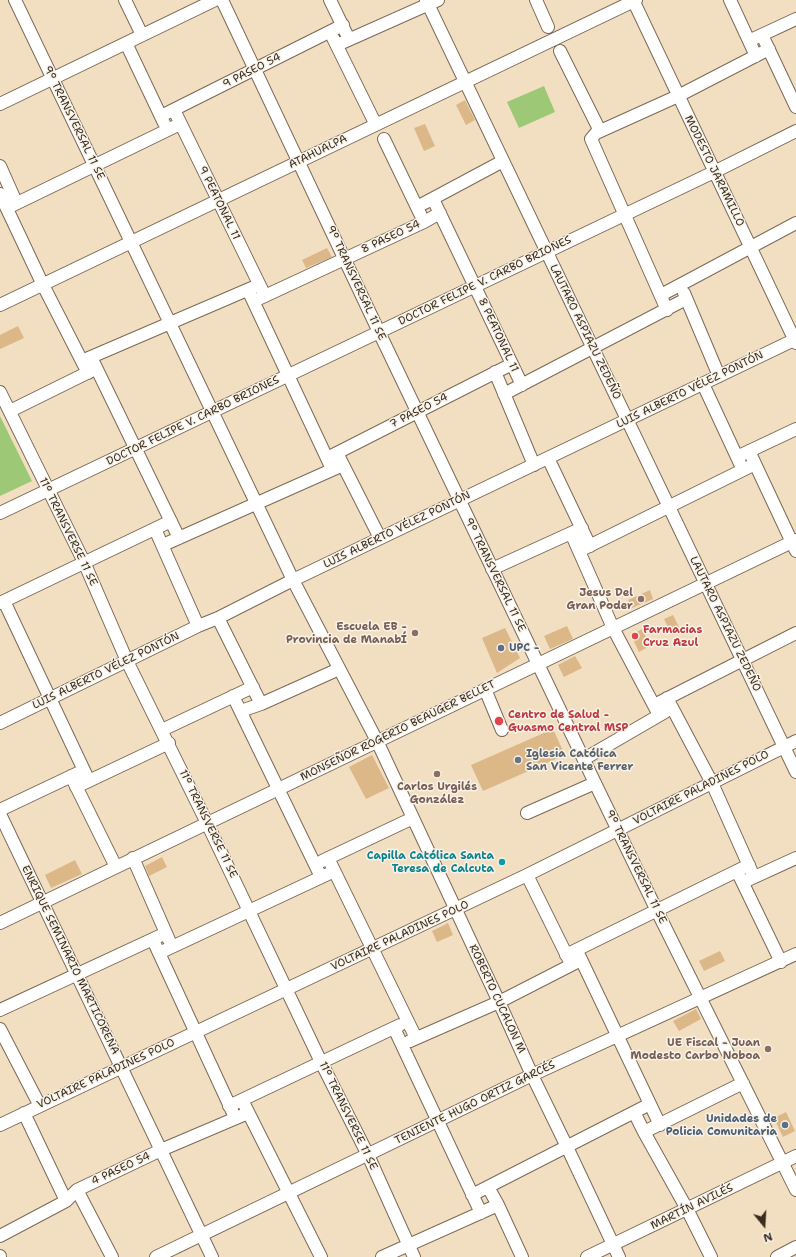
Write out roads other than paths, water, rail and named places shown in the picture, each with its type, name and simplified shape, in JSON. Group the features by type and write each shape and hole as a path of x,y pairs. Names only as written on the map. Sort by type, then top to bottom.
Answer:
{"street":[{"path":"125,0 142,35"},
{"path":"0,104 215,0"},
{"name":"9° TRANSVERSAL 11 SE","path":"222,0 595,783 796,1190"},
{"path":"330,0 350,39"},
{"path":"536,0 548,26"},
{"name":"ATAHUALPA","path":"0,305 634,0"},
{"name":"MODESTO JARAMILLO","path":"634,0 714,172 796,341"},
{"path":"730,0 756,56"},
{"name":"9° TRANSVERSAL 11 SE","path":"17,1 52,78 293,580 377,741"},
{"path":"336,45 430,1"},
{"name":"LAUTARO ASPIAZU ZEDEÑO","path":"430,1 465,82 796,772"},
{"path":"749,41 796,19"},
{"name":"9 PASEO 54","path":"161,116 342,26"},
{"path":"330,32 373,119"},
{"path":"762,35 796,107"},
{"path":"126,43 167,130"},
{"path":"667,310 590,141 594,134 678,96 769,49"},
{"path":"560,51 600,131"},
{"name":"9 PEATONAL 11","path":"174,110 217,200 259,299 288,376 332,455 337,467 380,538"},
{"path":"12,205 180,124"},
{"name":"DOCTOR FELIPE V. CARBO BRIONES","path":"0,513 714,172 796,131"},
{"path":"384,139 424,222"},
{"name":"8 PASEO 54","path":"417,207 503,161"},
{"path":"0,166 3,193 12,205 42,284 87,359 92,371 135,448 179,538"},
{"name":"8 PEATONAL 11","path":"433,198 522,384"},
{"name":"8 PASEO 54","path":"259,299 424,222 440,213"},
{"path":"661,295 796,223"},
{"path":"681,285 719,376"},
{"path":"87,359 253,287"},
{"path":"504,394 686,299"},
{"name":"LUIS ALBERTO VÉLEZ PONTÓN","path":"0,723 380,538 702,384 796,341"},
{"name":"7 PASEO 54","path":"332,455 512,364"},
{"path":"10,412 92,371"},
{"name":"8 PEATONAL 11","path":"495,372 534,465"},
{"path":"702,384 743,470"},
{"name":"11° TRANSVERSE 11 SE","path":"0,392 84,562 127,661 169,743 321,1062 368,1155 414,1257"},
{"path":"737,457 796,429"},
{"path":"748,451 795,544"},
{"path":"548,458 590,546"},
{"path":"579,552 755,464"},
{"path":"163,545 337,467"},
{"path":"87,775 11,617 2,602 171,521"},
{"path":"155,528 198,626"},
{"path":"492,569 582,528"},
{"path":"571,534 614,628 656,710"},
{"name":"MONSEÑOR ROGERIO BEAUGER BELLET","path":"0,923 705,584 795,544"},
{"path":"0,622 11,617"},
{"path":"218,618 261,704"},
{"path":"584,759 656,710 669,704 743,660 796,633"},
{"path":"241,711 261,704 339,669"},
{"path":"162,730 253,687"},
{"path":"485,689 502,730"},
{"path":"233,696 321,877"},
{"path":"669,704 712,783 749,865 749,880 781,962"},
{"name":"ROBERTO CUCALON M","path":"377,741 532,1075 568,1147 619,1257"},
{"name":"VOLTAIRE PALADINES POLO","path":"0,1125 527,875 796,741"},
{"path":"0,810 169,743"},
{"path":"73,782 116,867"},
{"path":"527,814 595,783"},
{"name":"ENRIQUE SEMINARIO MARTICORENA","path":"0,814 212,1257"},
{"path":"315,864 413,818"},
{"path":"133,858 172,947"},
{"path":"328,858 416,1038"},
{"path":"749,880 796,858"},
{"path":"402,1044 499,1002 657,910 749,865"},
{"path":"159,953 335,870"},
{"path":"737,871 749,880"},
{"path":"527,875 618,1035 660,1125"},
{"path":"0,1010 166,933"},
{"path":"152,940 235,1118"},
{"name":"TENIENTE HUGO ORTIZ GARCÉS","path":"156,1257 532,1075 796,954"},
{"path":"229,1106 408,1021"},
{"path":"0,1028 40,1106"},
{"path":"394,1028 481,1213"},
{"path":"644,1132 743,1083"},
{"path":"243,1099 248,1113 321,1257"},
{"path":"472,1195 650,1104"},
{"path":"634,1112 687,1209 710,1257"},
{"path":"24,1113 66,1201"},
{"name":"4 PASEO 54","path":"0,1236 66,1201 77,1190 161,1150 248,1113"},
{"name":"MARTÍN AVILÉS","path":"587,1257 796,1156"},
{"path":"488,1187 522,1257"},
{"path":"77,1190 112,1257"},
{"path":"382,1257 498,1205"},
{"path":"777,1257 796,1248"}],"place":[{"name":"Jesus Del Gran Poder","path":"641,599"},
{"name":"Escuela EB - Provincia de ManabÍ","path":"415,633"},
{"name":"Farmacias Cruz Azul","path":"635,636"},
{"name":"UPC -","path":"501,648"},
{"name":"Centro de Salud - Guasmo Central MSP","path":"499,721"},
{"name":"Iglesia Católica San Vicente Ferrer","path":"518,760"},
{"name":"Carlos Urgilés González","path":"437,774"},
{"name":"Capilla Católica Santa Teresa de Calcuta","path":"502,862"},
{"name":"UE Fiscal - Juan Modesto Carbo Noboa","path":"768,1049"},
{"name":"Unidades de Policia Comunitaria","path":"785,1125"}]}
